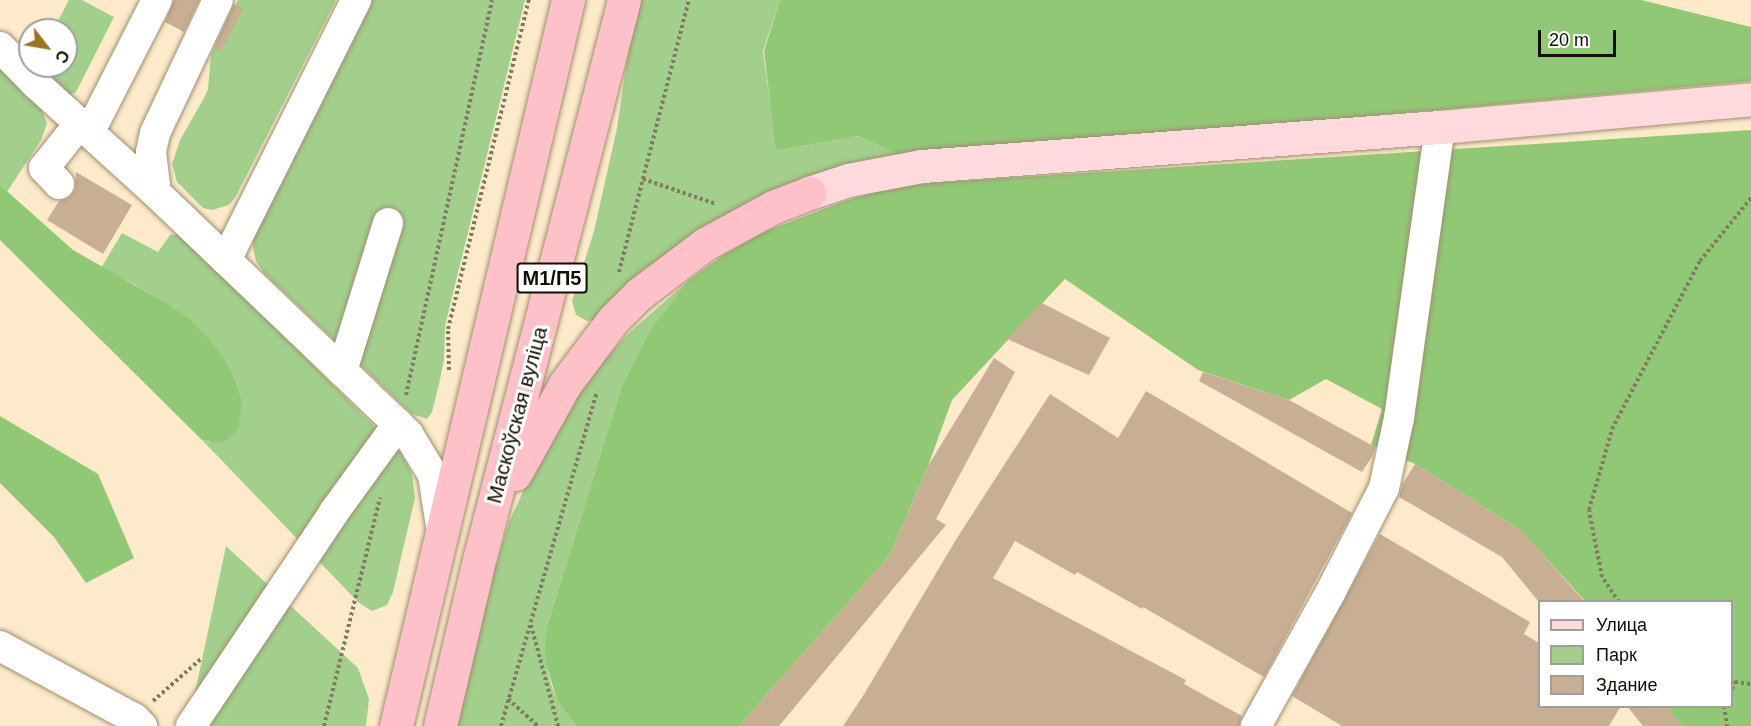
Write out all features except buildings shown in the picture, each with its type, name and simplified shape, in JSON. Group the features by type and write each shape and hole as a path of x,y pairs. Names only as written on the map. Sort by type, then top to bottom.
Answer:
{"highway":[{"name":"Маскоўская вуліца","path":"396,726 568,0"},
{"name":"Маскоўская вуліца","path":"440,726 480,556 624,0"},
{"path":"480,556 541,423 565,384 613,320 669,270 705,244 773,207 809,193"}],"main road":[{"path":"809,193 848,180 922,166 1440,127 1751,99"}],"lane":[{"path":"59,184 44,171 44,168 85,127 157,0"},
{"path":"156,193 152,172 155,133 166,104 218,0"},
{"path":"226,260 356,0"},
{"path":"0,47 27,76 156,193 398,424 417,447 433,475 439,504 441,541"},
{"path":"1256,726 1330,593 1384,488 1396,435 1440,127"},
{"path":"342,371 388,223"},
{"path":"191,726 334,512 398,424"},
{"path":"0,646 139,722"}],"path":[{"path":"398,424 408,389 492,0"},
{"path":"449,374 448,329 529,0"},
{"path":"643,179 723,207"},
{"path":"1618,600 1602,577 1588,510 1612,429 1700,261 1751,198"},
{"path":"324,726 381,491"},
{"path":"530,624 558,726"},
{"path":"139,722 188,668 206,656"},
{"path":"1733,686 1735,682 1751,684"},
{"path":"508,699 538,726"},
{"path":"1723,708 1727,726"}],"green space":[{"path":"69,0 82,0 114,17 76,92 68,96 50,78 78,78 78,18 59,18"},
{"path":"238,0 336,0 236,196 229,205 212,210 203,208 177,182 172,164 180,140 208,89 211,55"},
{"path":"367,0 525,0 445,326 444,360 439,384 432,412 427,419 412,414 263,272 256,261 253,248 253,235"},
{"path":"639,0 780,0 763,51 777,151 856,136 899,154 594,320 587,321 576,315 572,301 594,231 617,128 631,32"},
{"path":"780,0 1641,0 1751,27 1751,81 1254,127 898,154 857,136 776,151 764,51"},
{"path":"0,69 42,110 47,124 41,140 7,192 0,185"},
{"path":"1751,130 1751,726 1682,726 1668,708 1733,708 1733,600 1584,600 1519,529 1415,464 1371,445 1382,409 1326,379 1289,400 1198,370 1065,279 952,400 928,466 890,555 739,726 576,726 558,702 546,665 545,642 548,623 622,385 651,328 688,281 725,254 766,231 845,201 886,189 929,183"},
{"path":"0,185 73,250 190,319 211,341 231,370 242,402 238,429 228,439 220,443 202,440 0,240"},
{"path":"122,233 158,252 170,235 182,234 400,452 412,474 415,498 393,592 387,605 372,611 358,602 202,440 210,442 190,319 132,283 101,268"},
{"path":"688,281 651,328 622,385 548,623 546,665 551,684 558,702 576,726 457,726 495,568 509,522 526,485 571,404 598,367 628,334"},
{"path":"0,416 98,474 134,558 86,583 54,537 0,483"},
{"path":"226,546 358,668 369,699 366,726 188,726"}]}
